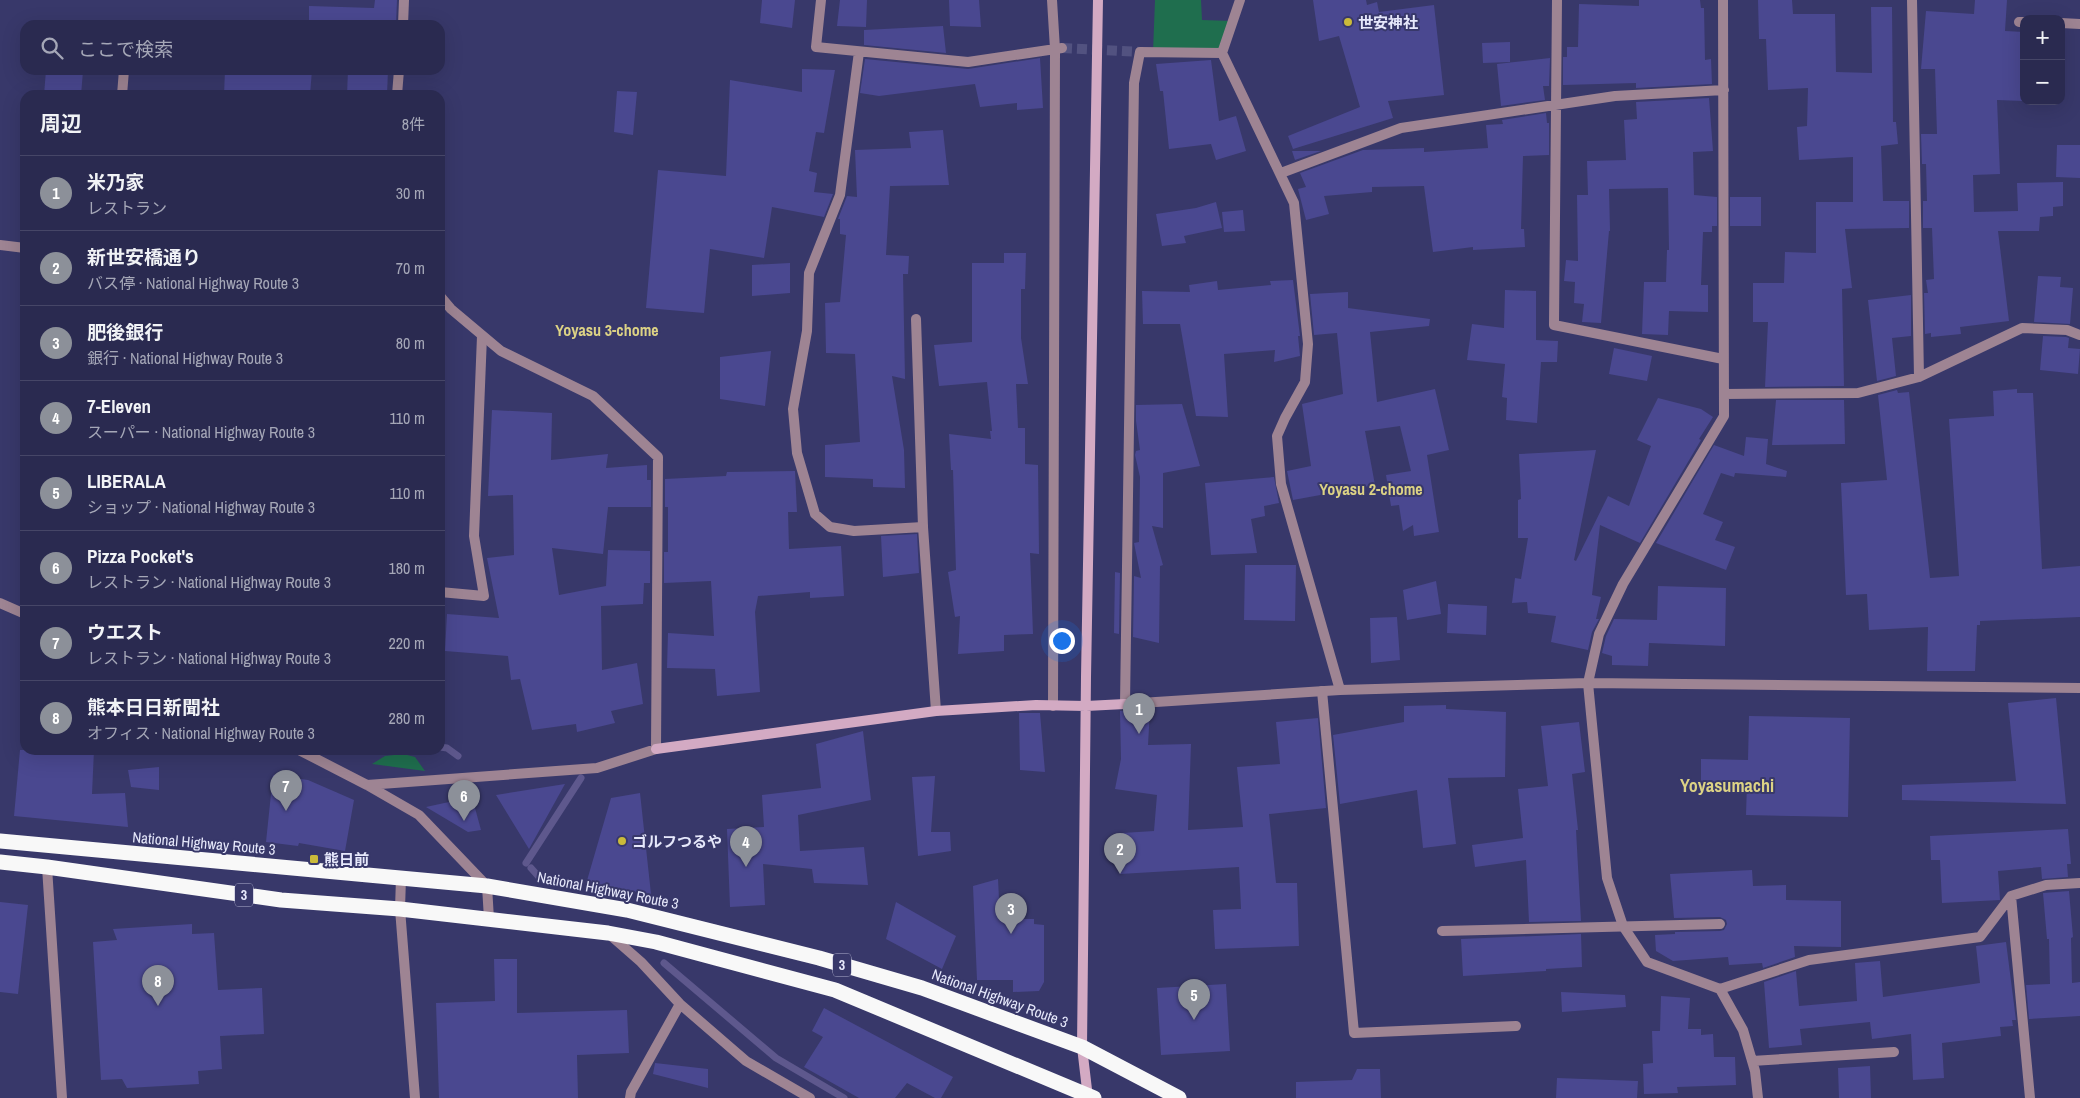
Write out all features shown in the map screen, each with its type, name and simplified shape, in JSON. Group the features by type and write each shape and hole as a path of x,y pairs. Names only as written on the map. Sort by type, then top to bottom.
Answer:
{"highway":[{"name":"National Highway Route 3","path":"0,841 487,886 627,910 819,958 922,988 1082,1048 1179,1098"},
{"name":"3","path":"0,862 281,900 400,909 608,933 656,942 836,990 1090,1097"}],"street":[{"path":"403,20 404,0"},
{"path":"821,0 816,47 968,62 1059,48"},
{"path":"1052,0 1059,48 1053,706"},
{"path":"1090,1097 1082,1048 1098,0"},
{"path":"1240,0 1222,53 1294,203 1308,344 1304,382 1284,418 1277,436 1280,484 1340,690"},
{"path":"1557,0 1554,325 1723,359"},
{"path":"1723,0 1724,416 1623,584 1599,634 1588,683 1607,878 1623,926 1647,962 1720,989 1809,960 1980,937 2011,896 2046,885 2080,884"},
{"path":"1912,0 1919,377"},
{"path":"2065,23 2080,24"},
{"path":"858,52 840,195 809,273 807,331 793,409 798,453 815,514 830,527 854,531 923,527"},
{"path":"1125,704 1134,83 1140,52 1222,53"},
{"path":"122,90 124,75"},
{"path":"398,90 399,75"},
{"path":"1281,173 1401,128 1615,96 1724,90"},
{"path":"0,245 20,247"},
{"path":"445,301 501,352 593,396 658,456 656,749"},
{"path":"916,319 923,527 936,712"},
{"path":"1724,394 1858,393 1919,377 2022,328 2067,330 2080,335"},
{"path":"445,592 484,596 474,536 482,336"},
{"path":"0,603 20,612"},
{"path":"367,784 597,768 656,749 936,712 1036,705 1086,706 1340,690 1588,683 2080,688"},
{"path":"1322,691 1354,1033 1516,1026"},
{"path":"309,755 367,784 419,814 487,886 489,919"},
{"path":"47,867 62,1098"},
{"path":"402,878 400,909 415,1098"},
{"path":"2011,896 2030,1098"},
{"path":"1442,931 1720,924"},
{"path":"608,933 641,962 680,1004 746,1061 810,1098"},
{"path":"1720,989 1744,1030 1752,1061 1758,1098"},
{"path":"630,1098 631,1092 680,1004"},
{"path":"1752,1061 1894,1052"}],"green space":[{"path":"1155,0 1201,0 1202,20 1233,21 1222,53 1153,52"},
{"path":"407,755 415,757 425,771 372,764 385,756"}],"building":[{"path":"375,0 397,0 396,20 309,20 309,6 374,8"},
{"path":"762,0 795,0 792,28 760,23"},
{"path":"840,0 867,0 866,27 837,26"},
{"path":"949,0 979,0 981,27 950,26"},
{"path":"1313,0 1366,0 1367,5 1377,2 1379,12 1434,5 1444,95 1388,101 1393,118 1293,149 1288,136 1360,107 1339,36 1319,41"},
{"path":"1639,0 1700,0 1701,8 1704,8 1705,60 1711,59 1712,84 1636,88 1636,83 1563,85 1563,57 1567,57 1567,47 1578,47 1579,4 1639,6"},
{"path":"1758,0 1792,0 1793,14 1835,14 1836,72 1872,73 1871,7 1892,7 1893,122 1896,122 1898,144 1881,146 1883,201 1909,201 1909,228 1845,229 1852,288 1842,289 1844,386 1765,387 1768,322 1753,322 1753,283 1784,283 1785,252 1816,253 1816,202 1853,202 1853,157 1799,160 1797,127 1807,126 1808,88 1768,90 1766,39 1759,39"},
{"path":"1975,0 2007,0 2005,31 2020,32 2020,101 1997,100 2000,174 1973,175 1974,212 2018,211 2017,183 2063,182 2063,206 2053,207 2053,216 2040,217 2039,231 1998,231 2009,321 1960,327 1961,334 1931,337 1931,333 1925,334 1924,293 1928,293 1926,280 1934,279 1932,228 1923,228 1923,201 1927,201 1926,164 1922,164 1921,134 1937,134 1935,69 1921,69 1926,11 1974,14"},
{"path":"943,26 946,53 864,45 864,30"},
{"path":"1510,42 1510,62 1483,63 1482,43"},
{"path":"1040,58 1043,108 1017,110 1017,103 980,107 975,84 879,96 860,93 865,59 968,69"},
{"path":"1550,58 1549,86 1543,86 1545,100 1501,106 1497,64"},
{"path":"1211,60 1219,121 1236,116 1246,151 1216,160 1211,144 1169,149 1163,91 1160,91 1156,64"},
{"path":"802,69 835,70 824,133 816,132 809,171 817,173 814,192 833,194 824,217 772,207 764,258 710,249 704,313 646,308 658,170 726,176 730,80 802,92"},
{"path":"46,75 83,75 81,90 44,90"},
{"path":"225,75 312,75 310,90 224,90"},
{"path":"348,75 388,75 387,90 347,90"},
{"path":"617,91 637,92 633,135 614,132"},
{"path":"1709,98 1713,151 1693,152 1694,195 1717,197 1717,226 1712,226 1712,232 1703,232 1701,285 1708,285 1708,312 1669,311 1668,335 1642,334 1644,282 1666,282 1667,250 1669,250 1668,188 1609,189 1610,231 1601,323 1582,322 1584,304 1574,303 1575,282 1564,281 1566,260 1578,261 1577,195 1588,195 1587,161 1626,160 1624,120 1637,119 1636,102"},
{"path":"1546,113 1547,123 1549,123 1549,155 1523,156 1521,229 1524,229 1525,247 1473,250 1473,247 1433,252 1424,186 1372,187 1372,192 1324,196 1329,214 1306,220 1298,189 1306,187 1300,173 1363,150 1424,148 1424,152 1488,148 1486,125 1503,124 1502,120"},
{"path":"943,130 949,185 890,186 886,255 909,256 908,274 903,274 905,379 892,376 904,450 905,488 873,487 873,479 825,477 825,445 860,442 855,354 826,353 825,303 840,302 846,235 840,234 840,219 838,219 847,196 857,197 855,150 911,148 909,132"},
{"path":"2057,145 2080,145 2080,178 2056,177"},
{"path":"1292,151 1321,151 1295,160"},
{"path":"1730,197 1761,197 1761,226 1730,226"},
{"path":"1216,202 1222,228 1184,236 1186,243 1162,246 1156,214 1196,208"},
{"path":"1243,210 1245,231 1224,232 1222,212"},
{"path":"1004,253 1026,253 1025,289 1021,289 1021,338 1028,384 1016,384 1018,428 1025,428 1025,464 1038,465 1039,554 1030,553 1033,634 1004,635 1004,651 958,654 960,616 955,617 948,572 956,570 953,470 951,470 949,434 991,439 990,431 992,431 987,382 939,386 934,345 972,342 972,263 1004,263"},
{"path":"790,263 790,293 752,296 752,265"},
{"path":"2038,276 2061,277 2060,287 2073,288 2070,324 2034,322"},
{"path":"1293,280 1300,336 1298,336 1300,356 1274,362 1275,350 1224,354 1228,417 1196,416 1180,324 1143,324 1142,291 1190,292 1189,285 1217,281 1218,290 1271,285 1270,281"},
{"path":"1505,290 1536,291 1536,340 1558,341 1557,362 1541,362 1537,423 1506,420 1507,398 1502,397 1505,364 1467,360 1472,324 1504,328"},
{"path":"1348,292 1348,308 1430,319 1429,326 1370,332 1377,402 1435,389 1449,450 1427,455 1439,532 1414,536 1413,525 1403,531 1399,505 1391,506 1386,475 1411,471 1400,426 1365,431 1375,485 1293,500 1287,471 1311,466 1302,404 1343,394 1337,333 1314,335 1310,294"},
{"path":"1911,295 1911,336 1892,338 1896,376 1877,381 1868,300"},
{"path":"2043,336 2069,338 2068,348 2080,349 2078,374 2040,370"},
{"path":"1614,348 1652,356 1647,381 1609,374"},
{"path":"771,351 765,406 720,399 720,357"},
{"path":"2017,389 2017,393 2033,393 2042,569 2080,566 2080,617 1980,621 1980,625 1977,625 1975,671 1927,671 1928,627 1869,630 1867,594 1846,595 1841,483 1887,480 1878,395 1897,390 1898,393 1909,392 1930,578 1959,576 1949,419 1994,416 1993,391"},
{"path":"1658,398 1701,409 1713,417 1640,543 1600,525 1592,595 1601,597 1596,619 1599,619 1592,632 1588,650 1551,642 1556,616 1528,613 1527,602 1512,603 1515,578 1521,579 1528,538 1518,538 1518,500 1521,499 1519,454 1596,450 1574,560 1576,561 1608,496 1629,506 1651,446 1637,440"},
{"path":"1776,400 1844,400 1845,444 1772,445"},
{"path":"1182,404 1200,466 1163,473 1163,528 1152,526 1163,565 1160,566 1159,643 1133,637 1134,576 1141,578 1134,543 1139,542 1140,477 1135,455 1136,451 1140,450 1136,405"},
{"path":"492,410 552,413 551,460 608,454 606,468 647,465 647,480 651,480 651,507 608,507 603,554 552,548 559,595 606,586 608,550 650,551 650,583 644,583 643,604 601,606 602,670 637,663 643,704 611,711 615,723 577,732 576,724 532,730 520,679 511,680 508,656 445,651 447,614 499,618 487,558 514,555 513,495 488,496"},
{"path":"1746,437 1768,439 1766,464 1787,471 1786,477 1735,473 1734,477 1721,473 1703,514 1723,522 1715,540 1735,547 1726,570 1656,543 1714,445 1744,456"},
{"path":"795,471 797,512 788,512 789,549 841,546 844,596 810,598 810,592 758,596 755,612 760,692 717,696 715,669 667,668 668,633 714,636 711,581 664,583 664,552 668,552 668,507 665,507 665,479 726,476 727,472"},
{"path":"1274,477 1279,503 1264,506 1265,516 1251,519 1257,553 1211,555 1205,483"},
{"path":"917,534 919,573 883,577 881,536"},
{"path":"1245,565 1296,565 1295,621 1244,620"},
{"path":"1115,572 1120,573 1119,634 1114,633"},
{"path":"1436,581 1441,614 1407,620 1403,590"},
{"path":"1658,586 1726,588 1725,646 1649,643 1648,666 1612,665 1612,656 1602,653 1606,636 1614,619 1657,620"},
{"path":"1448,604 1487,606 1486,635 1447,633"},
{"path":"1397,617 1400,660 1371,663 1370,618"},
{"path":"2056,698 2066,804 1902,800 1902,785 2016,781 2008,703"},
{"path":"1446,705 1446,709 1506,712 1505,777 1448,778 1456,844 1423,848 1417,790 1340,804 1333,735 1404,722 1404,706"},
{"path":"1150,709 1148,745 1191,744 1188,830 1243,827 1237,767 1280,764 1276,722 1318,718 1326,808 1269,814 1276,883 1297,883 1299,946 1215,949 1213,910 1241,909 1239,867 1120,874 1122,833 1154,831 1157,795 1115,789 1121,759 1120,711"},
{"path":"1019,713 1040,713 1045,772 1020,770"},
{"path":"1749,716 1850,718 1848,817 1746,815 1747,783 1701,783 1701,759 1748,760"},
{"path":"1579,722 1585,772 1572,774 1578,830 1576,830 1581,921 1529,922 1526,860 1475,867 1472,845 1523,838 1518,789 1548,786 1541,726"},
{"path":"863,731 871,800 798,815 800,851 864,847 868,885 814,883 812,869 763,864 765,905 730,907 727,829 764,827 762,795 821,788 816,744"},
{"path":"20,750 20,755 94,755 92,794 125,793 128,827 14,816"},
{"path":"159,767 159,790 131,787 128,770"},
{"path":"273,775 308,780 354,800 345,851 299,843 298,846 266,842"},
{"path":"935,776 931,832 950,832 951,851 918,856 912,777"},
{"path":"565,784 529,849 496,795"},
{"name":"ゴルフつるや","path":"640,793 651,894 586,884 611,798"},
{"path":"472,797 481,830 468,832 426,807"},
{"path":"2068,829 2071,864 2067,864 2068,877 2042,879 2041,867 1998,871 2000,900 1942,903 1940,860 1931,860 1930,836"},
{"path":"1752,870 1753,886 1786,885 1786,900 1841,901 1841,947 1794,946 1795,957 1763,968 1762,963 1729,965 1728,957 1673,961 1656,951 1655,935 1675,934 1675,932 1720,931 1724,930 1727,924 1726,920 1720,917 1674,918 1670,874"},
{"path":"998,879 1000,919 1034,919 1034,924 1044,925 1044,982 1039,991 1013,992 1013,980 977,980 973,886"},
{"path":"2069,891 2073,937 2071,938 2072,983 2080,982 2080,1016 2029,1019 2026,985 2050,984 2049,939 2047,939 2043,893"},
{"path":"0,902 28,905 18,994 0,992"},
{"path":"896,902 956,936 942,969 886,939"},
{"path":"192,924 192,934 214,933 218,990 262,988 264,1034 220,1036 222,1069 198,1071 199,1084 127,1088 122,1079 101,1080 93,942 117,940 113,929"},
{"path":"1581,934 1582,967 1463,976 1461,939"},
{"path":"2006,942 2016,1020 2012,1020 2013,1026 2000,1027 2001,1036 1942,1043 1944,1078 1913,1080 1911,1034 1872,1039 1870,1022 1800,1029 1802,1045 1769,1048 1764,982 1796,971 1799,1006 1857,1001 1855,963 1880,961 1883,997 1980,983 1976,946"},
{"path":"494,959 517,959 517,1013 627,1010 629,1053 577,1055 578,1098 439,1098 436,1003 495,1001"},
{"path":"1226,984 1230,1051 1161,1055 1157,988"},
{"path":"1561,992 1625,995 1626,1007 1562,1012"},
{"path":"1661,996 1690,998 1688,1029 1701,1029 1701,1035 1713,1034 1714,1057 1735,1057 1736,1085 1677,1087 1678,1093 1644,1094 1643,1064 1653,1063 1652,1031 1660,1031"},
{"path":"824,1008 953,1077 941,1098 935,1098 907,1083 895,1098 859,1098 804,1067 823,1037 812,1031"},
{"path":"655,1063 708,1069 708,1088 653,1074"},
{"path":"1870,1066 1871,1098 1839,1098 1838,1068"},
{"path":"1357,1069 1380,1069 1381,1098 1296,1098 1296,1082 1352,1080"},
{"path":"1557,1078 1638,1081 1637,1098 1556,1098"}],"waterway":[{"path":"445,748 458,756"},
{"path":"526,863 581,778"},
{"path":"531,868 539,877"},
{"path":"664,963 776,1058 844,1098"}],"tunnel":[{"path":"1062,48 1140,52"}],"place":[{"name":"世安神社","path":"1348,22"},
{"name":"米乃家","path":"1139,734"},
{"name":"ウエスト","path":"286,811"},
{"name":"Pizza Pocket's","path":"464,821"},
{"name":"ゴルフつるや","path":"622,841"},
{"name":"熊日前","path":"314,859"},
{"name":"7-Eleven","path":"746,867"},
{"name":"新世安橋通り","path":"1120,874"},
{"name":"肥後銀行","path":"1011,934"},
{"name":"熊本日日新聞社","path":"158,1006"},
{"name":"LIBERALA","path":"1194,1020"}],"district":[{"name":"Yoyasu 3-chome","path":"607,330"},
{"name":"Yoyasu 2-chome","path":"1371,489"},
{"name":"Yoyasumachi","path":"1727,785"}]}
